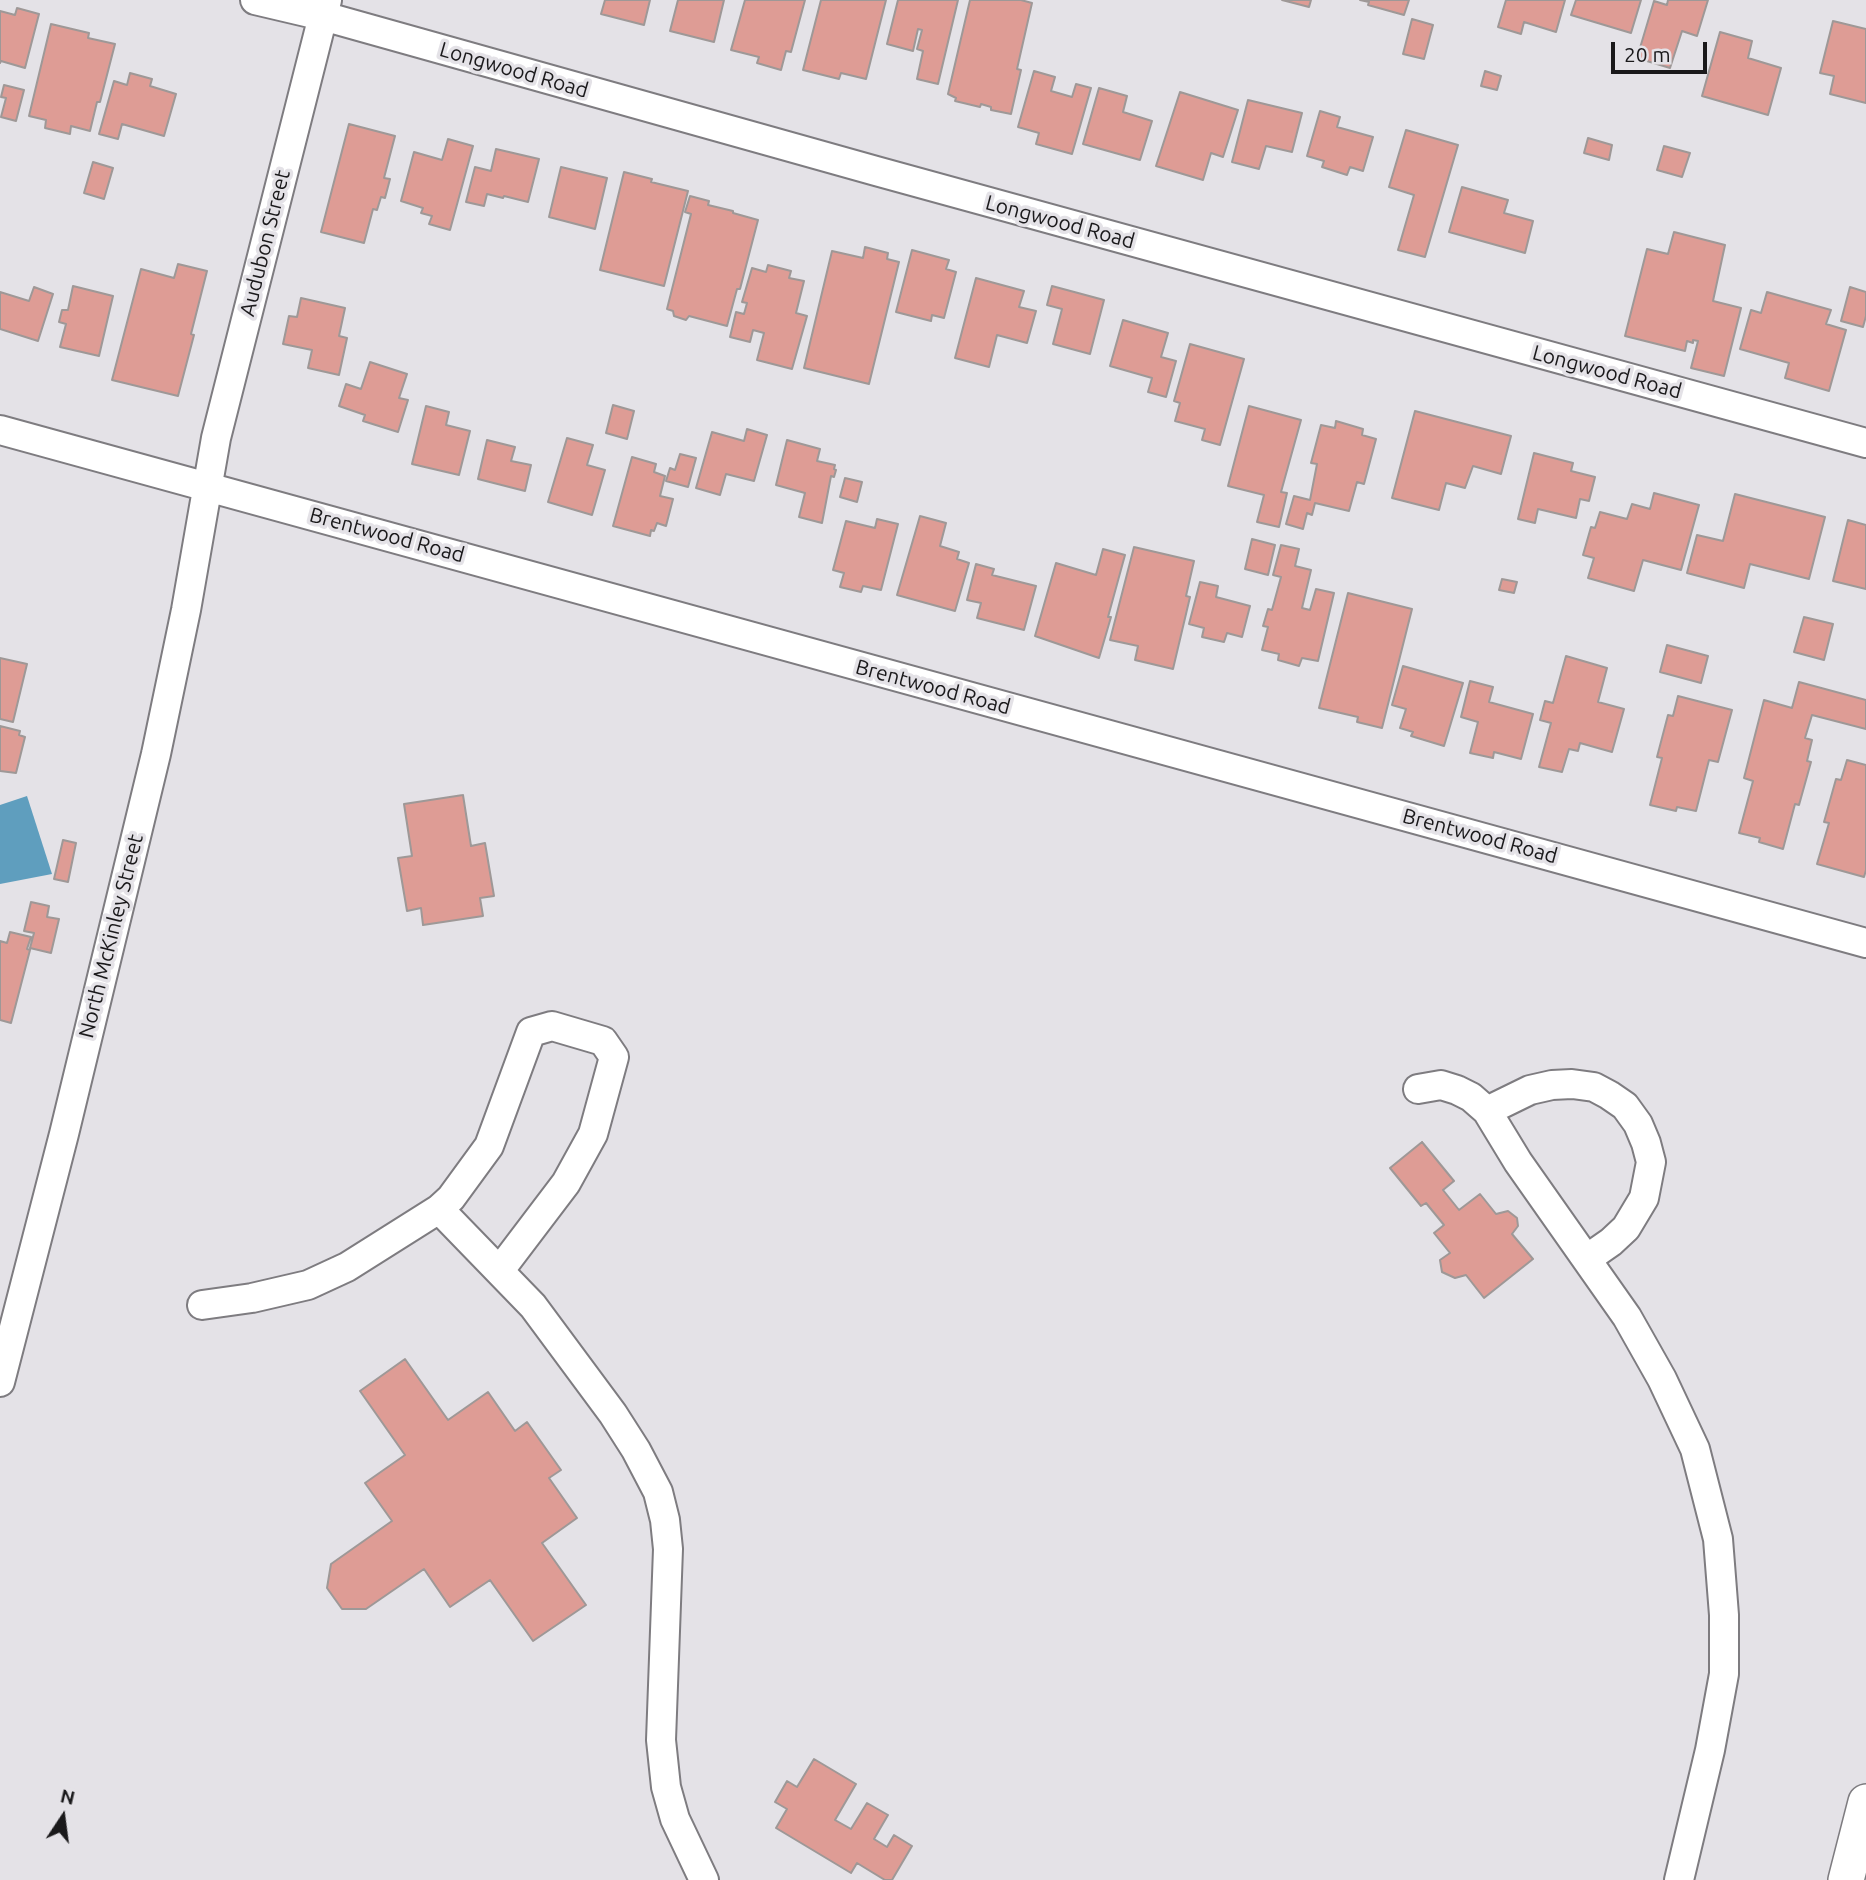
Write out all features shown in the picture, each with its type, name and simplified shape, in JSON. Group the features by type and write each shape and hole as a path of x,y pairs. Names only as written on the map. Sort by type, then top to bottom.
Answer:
{"street":[{"name":"Longwood Road","path":"255,0 325,8 876,171 1866,443"},
{"name":"Audubon Street","path":"206,486 271,213 325,8"},
{"name":"Brentwood Road","path":"0,430 1866,943"},
{"name":"North McKinley Street","path":"0,1382 64,1134 156,754 186,610 206,486"},
{"path":"202,1305 252,1298 308,1285 347,1267 439,1209 467,1178 489,1146 531,1032 552,1026 603,1041 614,1057 593,1134 566,1183 500,1270"},
{"path":"1487,1111 1530,1090 1572,1084 1594,1087 1609,1095 1625,1106 1638,1124 1651,1162 1644,1198 1626,1228 1588,1258"},
{"path":"1418,1089 1441,1085 1457,1090 1471,1097 1487,1111 1518,1162 1628,1317 1662,1379 1695,1449 1718,1539 1724,1615 1724,1674 1710,1750 1679,1880"},
{"path":"439,1209 500,1270 539,1314 613,1414 658,1492 668,1549 661,1740 666,1787 675,1819 704,1880"},
{"path":"1846,1880 1866,1802"}],"water":[{"path":"27,796 52,874 0,884 0,805"}],"building":[{"path":"605,0 650,0 644,25 601,14"},
{"path":"678,0 724,0 714,42 670,31"},
{"path":"745,0 805,0 791,52 786,51 781,70 757,63 759,57 731,50"},
{"path":"821,0 886,0 866,79 841,73 839,79 803,70"},
{"path":"898,0 958,0 938,84 917,79 923,51 917,49 922,30 918,29 913,51 887,44"},
{"path":"970,0 1021,0 1032,3 1017,69 1021,70 1011,114 991,110 991,107 981,104 980,107 955,101 956,98 948,94"},
{"path":"1282,0 1311,0 1309,7"},
{"path":"1360,0 1409,0 1404,15 1368,5 1369,2"},
{"path":"1506,0 1565,0 1556,32 1524,22 1521,34 1498,27"},
{"path":"1576,0 1641,0 1631,33 1571,15"},
{"path":"1668,0 1708,0 1697,36 1682,31 1670,68 1637,58 1654,1 1667,5"},
{"path":"17,8 39,14 25,68 1,61 0,63 0,11 15,15"},
{"path":"1412,19 1433,25 1424,59 1403,54"},
{"path":"1833,21 1866,29 1866,103 1830,94 1834,76 1820,73"},
{"path":"51,24 89,33 88,38 115,44 90,131 71,126 70,134 45,128 46,120 29,116"},
{"path":"1720,32 1752,41 1748,58 1781,68 1768,115 1702,96"},
{"path":"1034,71 1055,77 1051,91 1072,97 1076,84 1091,88 1072,154 1036,144 1039,133 1018,127"},
{"path":"1485,71 1501,76 1497,90 1481,86"},
{"path":"130,73 152,79 150,86 176,94 164,136 122,124 118,139 99,134 114,81 127,85"},
{"path":"4,85 24,90 16,121 1,117 6,98 1,97"},
{"path":"1099,88 1127,96 1123,112 1152,121 1140,160 1083,144"},
{"path":"1180,92 1238,110 1223,157 1211,153 1203,180 1156,166"},
{"path":"1248,100 1302,113 1292,152 1266,146 1259,169 1232,162"},
{"path":"1320,111 1340,117 1337,127 1373,137 1363,171 1350,167 1347,175 1322,167 1324,161 1307,156"},
{"path":"349,124 395,136 384,178 390,179 385,198 381,197 377,210 373,209 364,243 321,232"},
{"path":"1406,130 1458,145 1425,257 1398,250 1414,195 1389,187"},
{"path":"1588,138 1612,145 1609,160 1584,153"},
{"path":"448,139 473,146 450,230 429,224 432,216 421,213 423,208 401,201 414,152 442,160"},
{"path":"1664,146 1690,153 1682,177 1657,170"},
{"path":"496,149 539,159 528,202 487,194 484,206 466,202 475,167 491,171"},
{"path":"93,162 113,168 104,199 84,193"},
{"path":"561,167 607,178 595,229 549,217"},
{"path":"624,172 688,191 664,286 600,270"},
{"path":"1462,187 1508,200 1504,213 1533,221 1525,253 1449,232"},
{"path":"690,196 709,201 708,205 758,220 727,326 689,316 686,320 674,316 673,311 667,309 691,214 685,212"},
{"path":"1674,232 1725,245 1713,301 1741,308 1724,376 1691,368 1698,341 1687,341 1685,351 1625,336 1647,249 1668,254"},
{"path":"865,247 888,253 887,259 899,262 869,384 804,368 832,251 863,258"},
{"path":"912,250 949,260 946,269 956,272 944,318 932,315 931,321 896,312"},
{"path":"178,264 207,271 178,396 112,380 141,269 174,278"},
{"path":"768,265 791,271 789,278 804,281 796,313 807,316 792,369 757,360 764,333 753,330 750,342 730,337 736,312 744,314 747,303 742,302 752,268 766,272"},
{"path":"976,278 1024,291 1019,307 1036,311 1027,343 997,335 989,367 955,358"},
{"path":"73,286 113,296 99,356 60,347 66,324 59,322 62,310 68,310"},
{"path":"1052,286 1104,300 1090,354 1053,344 1062,309 1047,305"},
{"path":"34,287 53,294 38,341 0,329 0,292 29,301"},
{"path":"1850,287 1866,292 1863,327 1841,321"},
{"path":"1767,292 1831,310 1826,324 1846,330 1829,391 1785,378 1789,363 1740,349 1751,310 1761,313"},
{"path":"301,298 345,308 339,336 347,338 339,375 308,368 312,350 283,344 289,316 297,317"},
{"path":"1123,320 1168,333 1161,357 1176,361 1166,397 1148,392 1152,378 1110,366"},
{"path":"1190,344 1244,359 1220,445 1202,440 1205,429 1175,421 1180,403 1174,401"},
{"path":"370,362 407,374 399,398 408,400 398,432 363,421 365,415 339,406 346,384 361,389"},
{"path":"613,405 634,411 627,439 606,433"},
{"path":"426,406 449,412 446,425 470,431 459,475 412,464"},
{"path":"1249,406 1301,420 1281,492 1287,493 1279,527 1257,522 1264,495 1228,486"},
{"path":"1415,411 1511,436 1501,474 1473,466 1465,488 1446,483 1439,510 1392,498"},
{"path":"1336,421 1363,429 1362,435 1376,439 1364,484 1357,482 1349,511 1315,503 1312,515 1307,513 1303,529 1286,524 1294,496 1310,500 1317,464 1311,463 1321,425 1335,428"},
{"path":"747,429 767,435 754,481 726,474 720,495 696,488 712,432 744,441"},
{"path":"567,438 593,445 587,465 605,470 592,515 548,502"},
{"path":"487,440 515,447 511,461 531,465 525,491 478,479"},
{"path":"787,440 820,449 817,461 835,465 822,523 799,517 805,493 776,485"},
{"path":"1534,453 1573,463 1571,471 1595,477 1589,501 1580,499 1576,518 1538,509 1535,523 1518,519"},
{"path":"680,454 696,458 688,487 666,481 670,468 675,470"},
{"path":"632,457 656,464 654,472 665,476 660,496 673,499 666,526 657,523 650,536 613,526"},
{"path":"845,478 862,482 857,502 840,497"},
{"path":"1654,493 1699,505 1681,570 1643,560 1634,591 1588,578 1594,558 1583,555 1591,527 1595,528 1600,512 1627,519 1632,504 1650,509"},
{"path":"1735,494 1825,517 1809,579 1750,564 1744,588 1687,573 1697,535 1723,541"},
{"path":"920,516 946,523 940,546 959,552 957,559 969,563 955,611 897,595"},
{"path":"877,519 898,524 881,590 863,586 861,592 840,587 844,573 833,570 846,521 875,528"},
{"path":"1848,520 1866,525 1866,589 1833,581"},
{"path":"1252,539 1275,545 1268,575 1245,569"},
{"path":"1281,545 1299,549 1295,566 1311,570 1302,608 1310,610 1316,589 1334,593 1318,661 1302,658 1299,666 1278,660 1279,654 1262,650 1268,627 1263,626 1268,609 1272,610 1281,577 1273,575"},
{"path":"1134,547 1194,561 1186,596 1190,597 1173,669 1135,660 1138,646 1110,640"},
{"path":"1103,549 1125,555 1099,658 1035,636 1056,563 1096,575"},
{"path":"976,564 994,569 992,575 1036,586 1024,630 977,618 981,603 967,600"},
{"path":"1502,579 1517,582 1514,593 1499,590"},
{"path":"1200,582 1218,586 1216,597 1250,606 1242,637 1227,633 1224,642 1202,637 1204,628 1189,624"},
{"path":"1348,593 1412,609 1382,728 1357,722 1358,717 1319,708"},
{"path":"1804,617 1833,624 1824,660 1794,652"},
{"path":"1667,645 1708,656 1701,683 1660,672"},
{"path":"1566,656 1607,668 1598,702 1624,709 1612,752 1580,743 1578,751 1569,749 1562,772 1539,767 1551,723 1540,720 1545,701 1553,703"},
{"path":"0,658 27,664 13,722 0,719"},
{"path":"1403,666 1463,683 1444,746 1411,736 1413,732 1400,728 1406,709 1392,705"},
{"path":"1470,681 1493,687 1489,702 1533,714 1521,759 1494,752 1493,758 1470,753 1478,722 1461,717"},
{"path":"1799,682 1866,700 1866,729 1812,715 1805,738 1812,740 1807,761 1811,762 1799,805 1795,804 1783,849 1759,842 1760,838 1739,833 1753,781 1744,778 1764,700 1792,708"},
{"path":"1678,696 1732,710 1718,762 1709,760 1696,811 1677,807 1676,811 1650,805 1662,758 1657,757 1668,715 1673,716"},
{"path":"0,726 20,731 19,735 25,737 16,773 0,771"},
{"path":"1847,760 1866,765 1864,877 1817,864 1829,823 1824,822 1836,779 1841,780"},
{"path":"463,795 471,846 485,843 494,896 480,898 483,916 423,925 421,908 407,911 398,858 412,856 404,804"},
{"path":"63,840 76,843 68,882 54,879"},
{"path":"31,902 49,906 47,917 59,919 51,953 30,948 34,933 24,931"},
{"path":"10,932 31,937 11,1023 0,1020 0,941 7,943"},
{"path":"1422,1142 1454,1181 1443,1190 1459,1210 1480,1194 1496,1214 1508,1211 1517,1218 1518,1226 1512,1234 1533,1259 1484,1298 1466,1275 1455,1278 1442,1272 1440,1260 1450,1253 1434,1233 1444,1225 1426,1203 1421,1206 1390,1168"},
{"path":"405,1359 448,1420 488,1392 515,1431 527,1422 561,1470 549,1478 577,1518 542,1543 586,1605 533,1641 490,1580 450,1607 424,1569 366,1609 342,1609 327,1588 331,1564 392,1521 365,1483 405,1455 360,1391"},
{"path":"814,1759 856,1784 835,1820 851,1829 867,1803 888,1815 874,1839 887,1847 894,1835 912,1846 892,1880 885,1880 857,1863 851,1873 776,1828 787,1809 775,1802 787,1781 797,1787"}]}
